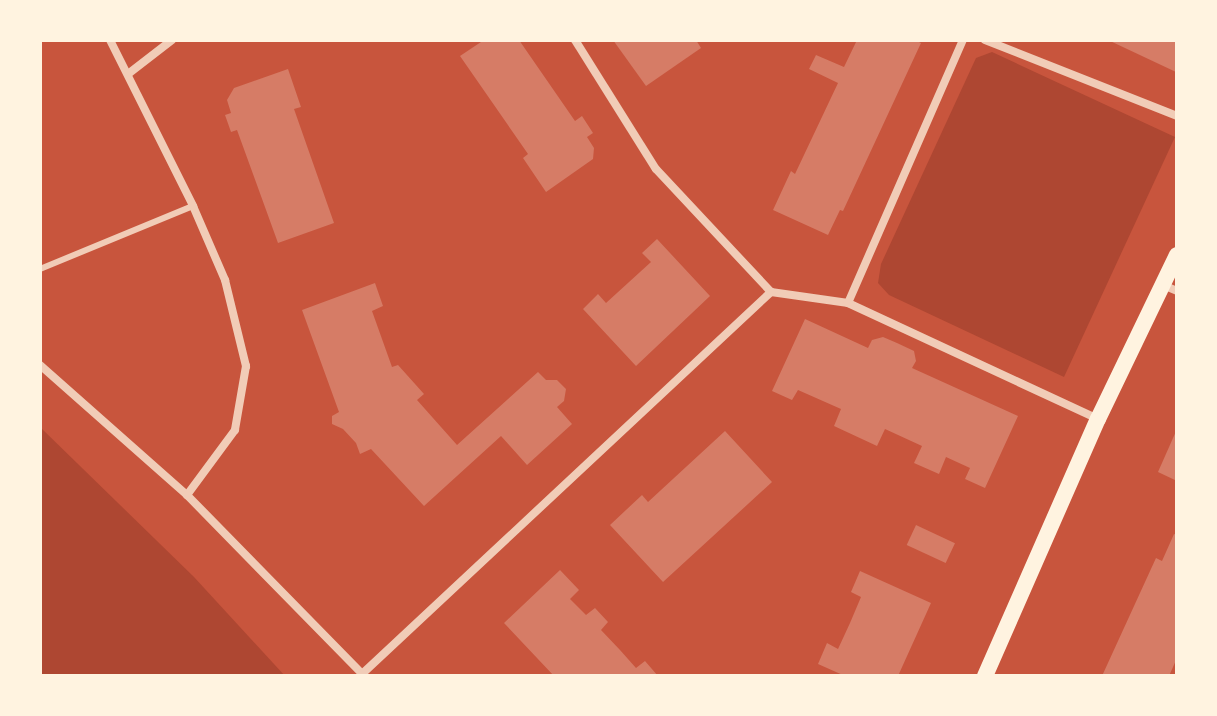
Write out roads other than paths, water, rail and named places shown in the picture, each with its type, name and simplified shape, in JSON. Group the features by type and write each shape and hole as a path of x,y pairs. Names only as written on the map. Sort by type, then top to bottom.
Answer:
{"main road":[{"path":"985,676 1098,419 1170,288 1177,255"}],"street":[{"path":"110,40 193,206 225,280 246,366 235,430 187,495"},
{"path":"128,74 172,40"},
{"path":"575,40 656,169 771,292 848,303 1098,419"},
{"path":"848,303 963,40"},
{"path":"985,40 1177,116"},
{"path":"40,365 187,495 363,675 771,292"}],"lane":[{"path":"40,269 193,206"}]}
